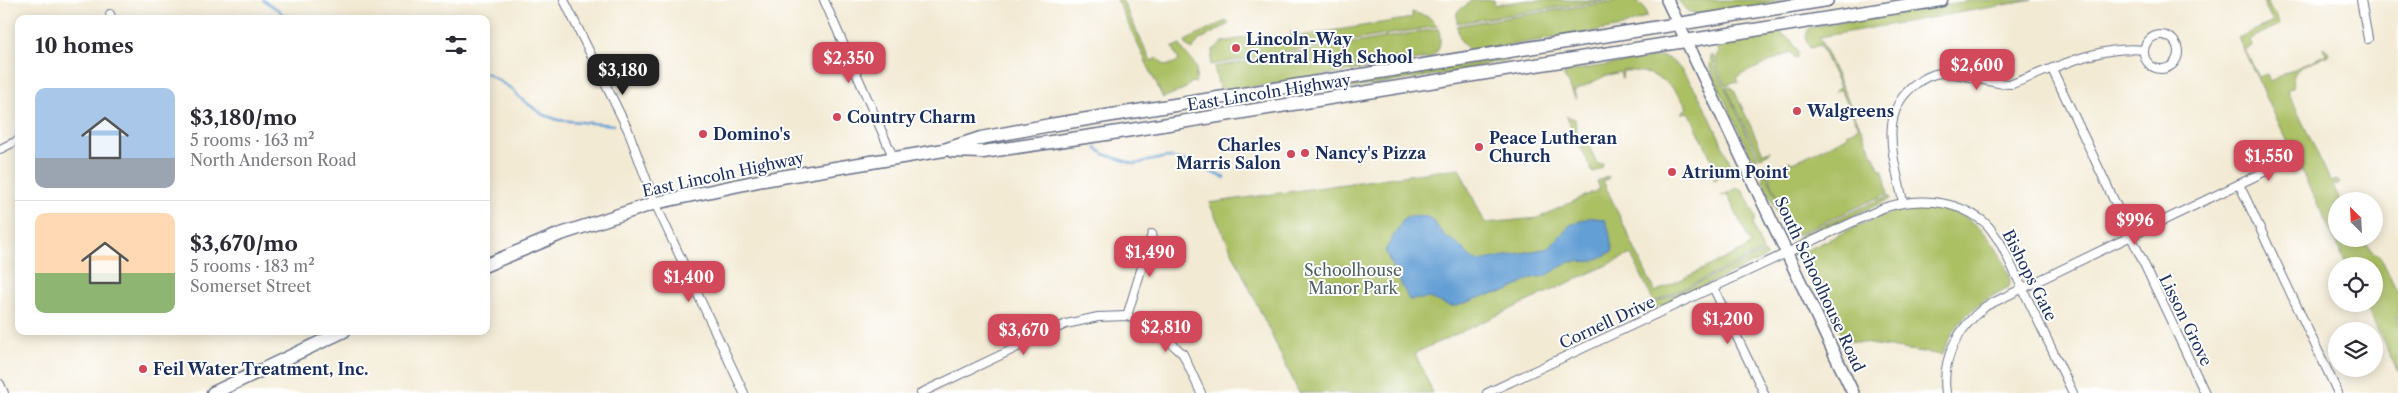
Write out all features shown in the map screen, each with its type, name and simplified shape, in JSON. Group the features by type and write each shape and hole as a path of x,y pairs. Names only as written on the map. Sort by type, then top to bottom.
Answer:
{"main road":[{"name":"East Lincoln Highway","path":"490,263 558,235 655,203 763,180 944,150 980,138 1050,125 1827,0"},
{"name":"East Lincoln Highway","path":"944,150 983,152 1078,138 1941,0"},
{"path":"213,393 336,335"}],"street":[{"path":"564,0 628,130 655,203 744,393"},
{"path":"824,0 894,159"},
{"name":"South Schoolhouse Road","path":"1667,0 1853,393"},
{"path":"2361,0 2368,39"},
{"path":"2162,35 2176,43 2178,54 2174,64 2164,70 2158,70 2148,64 2144,50 2151,38 2162,35"},
{"path":"1903,202 1891,140 1891,122 1896,106 1905,92 1920,81 1937,73 1954,74 1997,84 2012,84 2103,51 2124,48 2144,50"},
{"name":"Lisson Grove","path":"2052,69 2205,393"},
{"path":"0,149 15,142"},
{"path":"1946,393 1948,362 1958,335 1971,319 1986,306 2289,160"},
{"path":"2239,184 2338,393"},
{"name":"Bishops Gate","path":"1903,202 1932,201 1963,209 1985,222 2000,242 2072,393"},
{"name":"Cornell Drive","path":"1487,393 1787,252 1883,208 1903,202"},
{"path":"1127,316 1152,234"},
{"path":"1713,287 1764,393"},
{"path":"921,393 1066,324 1098,317 1127,316 1157,330 1183,354 1201,393"},
{"path":"0,384 4,393"}],"green space":[{"path":"1117,0 1122,0 1151,61 1157,58 1166,66 1179,61 1173,47 1180,45 1195,66 1195,83 1192,82 1186,88 1163,98"},
{"path":"1473,0 1494,0 1495,5 1528,0 1608,0 1457,23 1457,12"},
{"path":"1621,0 1636,0 1645,9 1647,16 1622,27 1473,51 1461,41 1457,26 1460,25"},
{"path":"1678,0 1794,0 1701,15 1687,11"},
{"path":"1974,0 2033,0 1819,37 1880,170 1883,170 1888,193 1794,236 1767,172 1790,161 1792,163 1847,137 1847,133 1859,127 1841,90 1834,92 1840,87 1820,45 1810,48 1808,45 1806,38 1810,27"},
{"path":"2262,0 2267,0 2271,10 2276,14 2279,25 2250,39 2252,46 2245,50 2259,77 2267,74 2270,81 2325,54 2323,47 2329,52 2328,55 2298,70 2292,80 2293,87 2287,90 2331,182 2337,180 2340,183 2333,186 2336,192 2328,192 2328,226 2238,38 2273,22"},
{"path":"1412,12 1429,17 1438,26 1210,65 1213,50 1223,42 1248,37 1251,44 1291,38 1291,31 1294,37 1412,18"},
{"path":"1226,21 1229,24 1199,40 1192,50 1186,45 1185,41"},
{"path":"1439,29 1439,45 1436,52 1430,58 1229,91 1219,87 1214,67"},
{"path":"1779,32 1791,40 1798,53 1797,58 1791,52 1736,77 1738,83 1733,82 1726,85 1718,68 1716,56 1719,52 1718,48 1740,39"},
{"path":"1711,55 1714,57 1716,68 1758,158 1752,157 1750,154 1714,77 1710,68"},
{"path":"1662,56 1673,62 1694,87 1732,167 1728,173 1715,180 1712,178 1718,173 1689,112 1681,113 1687,108 1676,91 1661,79 1643,72 1623,71 1622,79 1620,72 1605,76 1574,91 1576,99 1564,76 1564,72"},
{"path":"1506,58 1507,60 1449,73 1347,89 1347,87 1400,75"},
{"path":"1726,87 1733,88 1763,153 1770,151 1770,153 1760,157"},
{"path":"1566,116 1575,119 1577,135 1588,143 1597,164 1603,164 1602,168 1593,173"},
{"name":"Schoolhouse Manor Park","path":"1459,168 1485,223 1538,218 1600,189 1597,181 1608,176 1609,178 1603,181 1655,292 1743,250 1751,244 1727,194 1721,196 1738,188 1743,190 1756,217 1753,226 1763,251 1654,302 1631,254 1415,353 1433,393 1299,393 1209,203"},
{"path":"1765,172 1780,203 1792,237 1789,239 1762,179"},
{"path":"1889,195 1890,199 1801,240 1799,236"},
{"path":"1913,206 1943,209 1956,213 1978,226 1995,247 2009,277 2009,287 1977,306 1960,322 1942,355 1844,340 1804,258 1807,256 1805,251 1871,220"},
{"path":"2338,248 2370,248 2380,257 2343,257"},
{"path":"1765,252 1767,256 1764,258 1656,308 1655,303"},
{"path":"2383,262 2398,293 2398,372 2383,341 2383,322 2374,322 2369,312 2383,312"}],"water":[{"path":"1409,216 1429,217 1446,237 1457,243 1472,258 1479,261 1549,248 1570,225 1591,217 1605,220 1613,251 1594,261 1568,262 1546,276 1532,278 1508,291 1484,296 1457,306 1450,306 1429,298 1409,300 1385,251 1404,218"}],"waterway":[{"path":"263,0 284,15"},
{"path":"490,75 512,89 520,98 542,114 558,120 614,125"},
{"path":"1096,148 1104,154 1134,164 1167,157 1183,160 1225,178"}],"place":[{"name":"Lincoln-Way Central High School","path":"1236,48"},
{"name":"Walgreens","path":"1797,111"},
{"name":"Country Charm","path":"837,117"},
{"name":"Domino's","path":"703,134"},
{"name":"Peace Lutheran Church","path":"1479,147"},
{"name":"Nancy's Pizza","path":"1305,153"},
{"name":"Charles Marris Salon","path":"1291,154"},
{"name":"Atrium Point","path":"1672,172"},
{"name":"Feil Water Treatment, Inc.","path":"143,369"}]}
